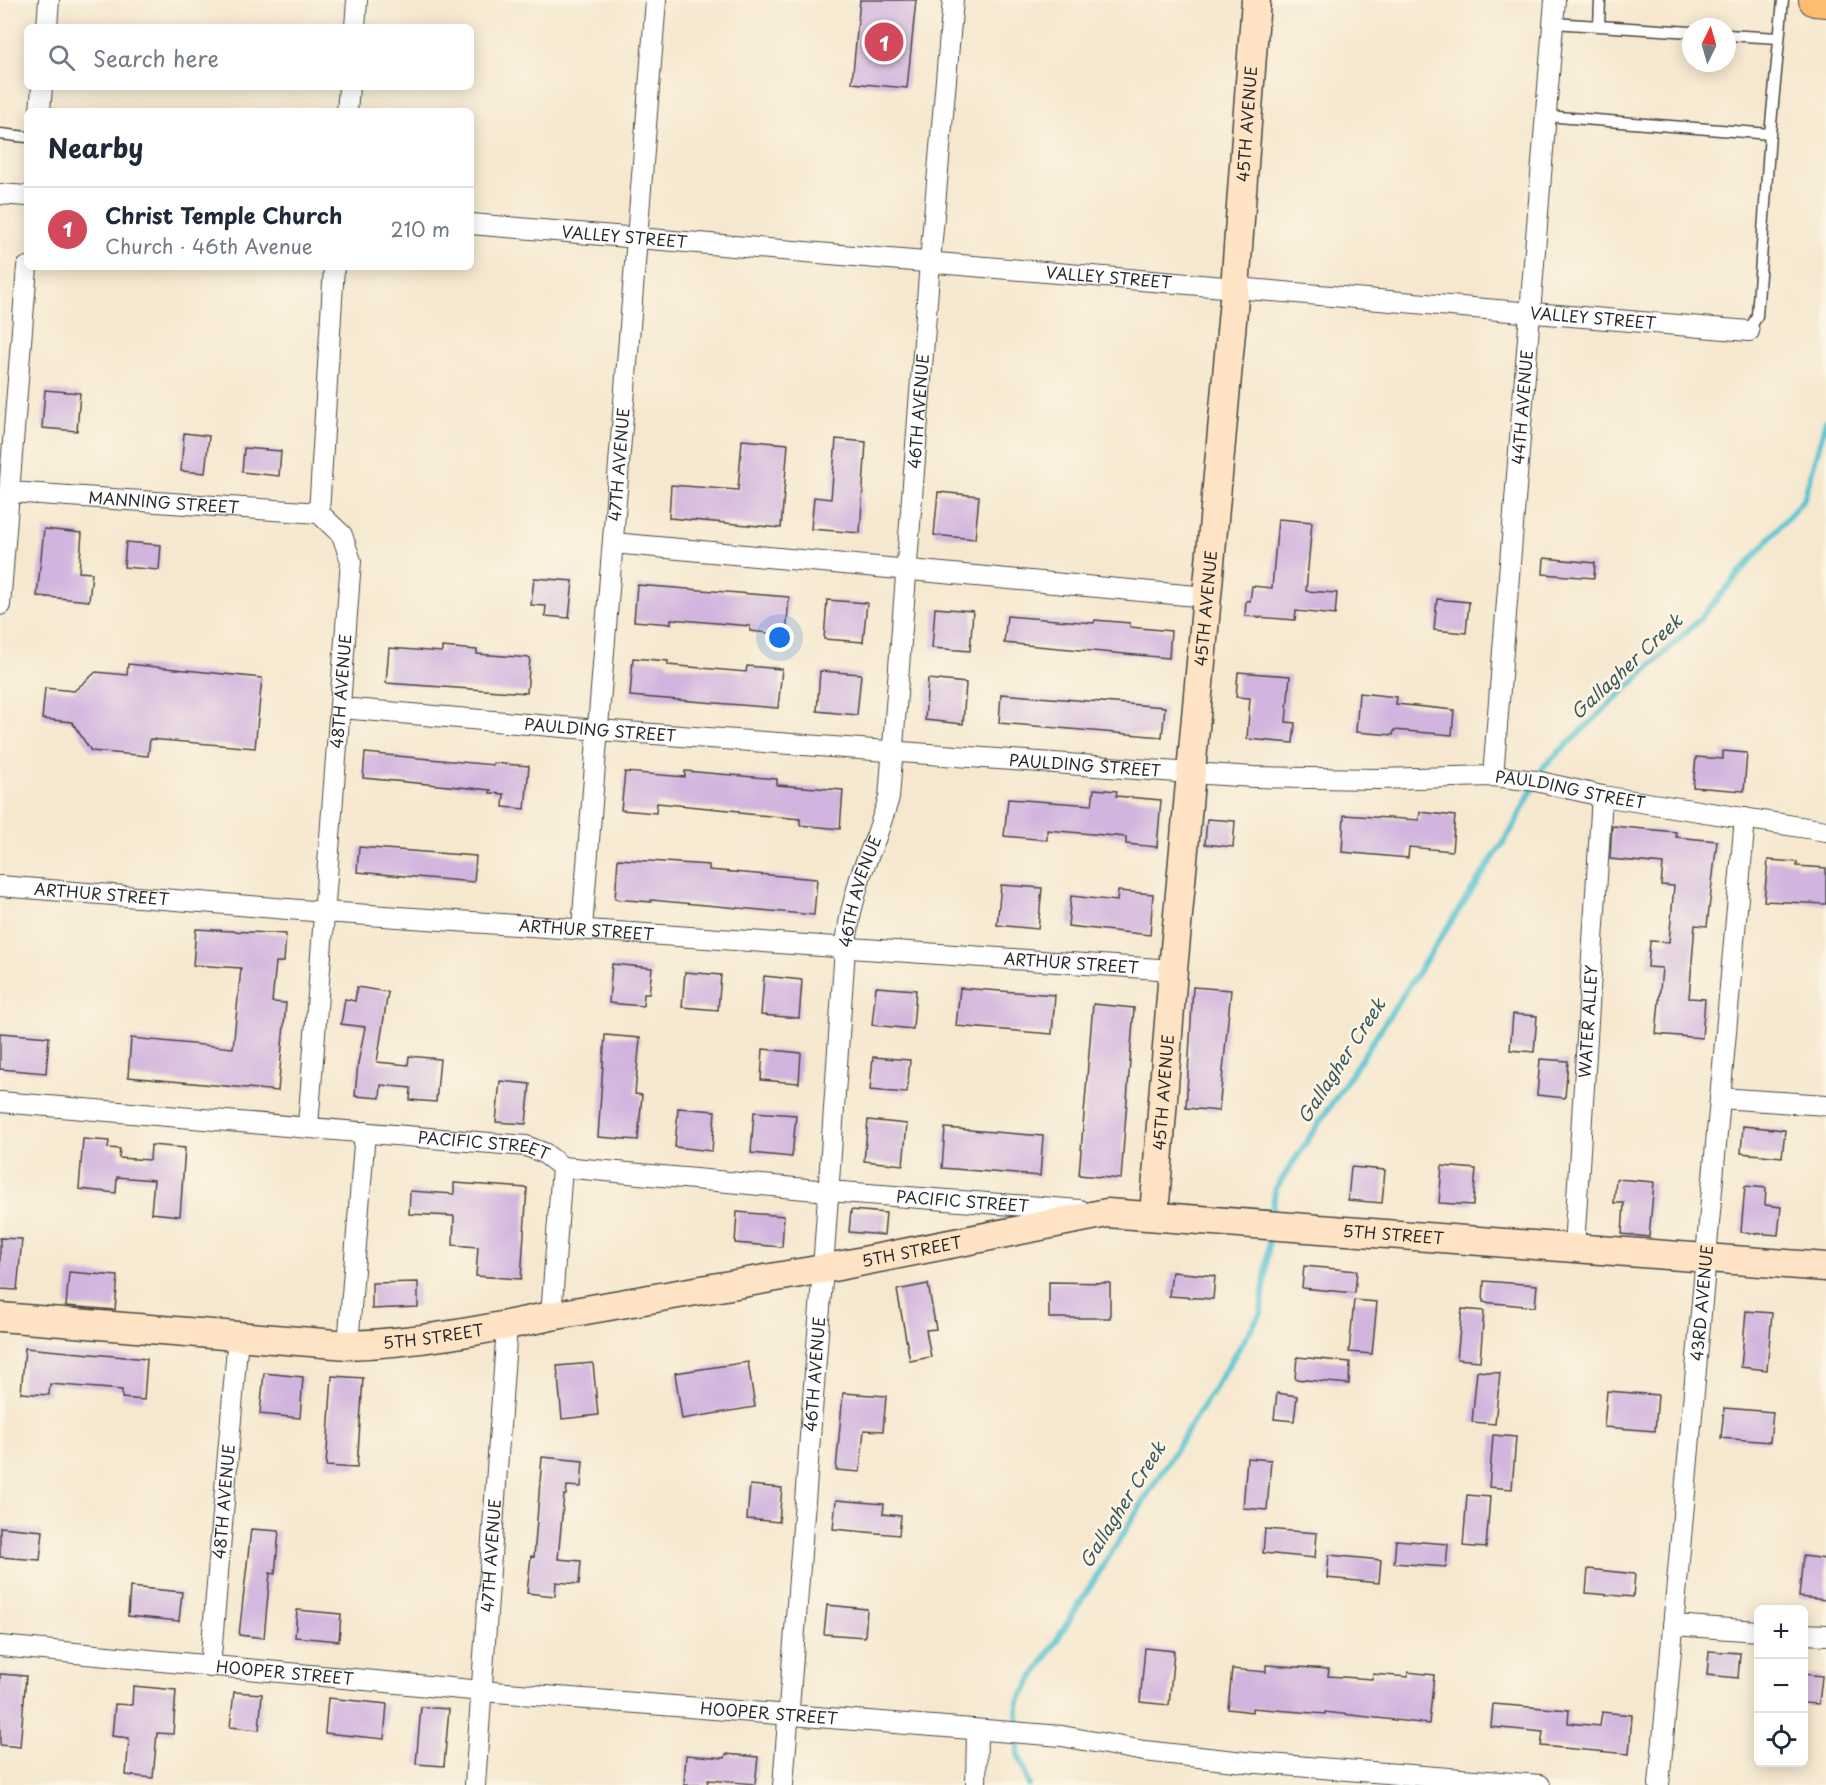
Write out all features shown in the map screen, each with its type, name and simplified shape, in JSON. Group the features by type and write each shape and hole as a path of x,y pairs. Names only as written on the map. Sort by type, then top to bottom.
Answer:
{"main road":[{"path":"1815,0 1826,1"}],"street":[{"path":"47,24 49,0"},
{"path":"355,24 357,0"},
{"name":"47TH AVENUE","path":"582,928 656,0"},
{"name":"46TH AVENUE","path":"783,1785 845,948 861,874 889,798 930,262 953,0"},
{"name":"45TH AVENUE","path":"1154,1215 1173,970 1235,288 1256,0"},
{"name":"44TH AVENUE","path":"1494,776 1555,0"},
{"path":"40,108 42,90"},
{"path":"347,108 349,90"},
{"path":"0,194 24,196"},
{"name":"VALLEY STREET","path":"474,224 637,236 1749,331"},
{"path":"0,605 27,270"},
{"path":"319,513 334,270"},
{"name":"MANNING STREET","path":"10,492 319,513"},
{"name":"48TH AVENUE","path":"308,1126 351,561 342,535 319,513"},
{"path":"613,543 1207,597"},
{"name":"PAULDING STREET","path":"341,708 598,730 1254,777 1377,779 1494,776 1562,786 1602,796 1826,831"},
{"name":"WATER ALLEY","path":"1574,1247 1602,796"},
{"name":"43RD AVENUE","path":"1659,1785 1745,818"},
{"name":"ARTHUR STREET","path":"0,886 325,912 1173,970"},
{"path":"1720,1098 1826,1105"},
{"name":"PACIFIC STREET","path":"0,1102 526,1146 544,1154 562,1167 1107,1213"},
{"path":"348,1345 365,1132"},
{"path":"551,1316 562,1167"},
{"name":"5TH STREET","path":"0,1317 348,1345 377,1344 507,1326 551,1316 823,1269 1107,1213 1826,1267"},
{"name":"47TH AVENUE","path":"475,1785 507,1326"},
{"name":"48TH AVENUE","path":"210,1667 238,1336"},
{"path":"1673,1625 1754,1630"},
{"path":"1808,1634 1826,1635"},
{"name":"HOOPER STREET","path":"0,1646 482,1691 1062,1736 1144,1751 1381,1779 1540,1785"},
{"path":"976,1785 985,1730"}],"lane":[{"path":"1599,26 1600,0"},
{"path":"1749,331 1757,316 1770,134 1783,0"},
{"path":"1553,23 1682,31"},
{"path":"1736,36 1779,38"},
{"path":"1546,116 1770,134"},
{"path":"0,134 24,137"}],"building":[{"path":"860,0 916,0 907,88 852,83"},
{"path":"45,390 80,393 77,431 42,428"},
{"path":"184,433 209,436 205,473 181,471"},
{"path":"836,439 866,442 860,533 811,529 814,497 831,499"},
{"path":"742,440 788,444 781,528 669,518 671,485 738,490"},
{"path":"244,448 281,451 279,476 242,472"},
{"path":"938,492 979,496 975,539 934,535"},
{"path":"1278,519 1312,522 1306,591 1337,593 1335,615 1296,611 1295,620 1245,616 1246,601 1250,601 1252,586 1272,588"},
{"path":"44,529 82,533 79,572 92,573 89,601 37,596"},
{"path":"126,542 161,545 159,570 124,567"},
{"path":"1544,558 1595,563 1594,578 1543,574"},
{"path":"534,578 573,581 569,618 545,616 546,606 531,605"},
{"path":"637,585 789,597 786,635 750,631 750,626 671,619 671,624 634,621"},
{"path":"1437,599 1469,602 1466,633 1434,630"},
{"path":"827,600 867,603 863,642 824,639"},
{"path":"935,608 973,611 970,651 932,648"},
{"path":"1007,616 1094,623 1095,620 1130,623 1130,627 1171,631 1169,658 1004,643"},
{"path":"442,647 477,650 477,654 530,658 527,693 386,683 389,648 442,652"},
{"path":"633,658 668,661 668,665 746,672 747,666 782,669 778,708 630,696"},
{"path":"128,664 262,678 255,748 150,739 148,756 91,751 72,722 42,719 45,688 74,691 96,672 127,675"},
{"path":"820,671 861,674 857,715 817,711"},
{"path":"1238,672 1290,676 1286,722 1295,723 1293,743 1247,739 1250,698 1236,697"},
{"path":"928,679 966,683 963,724 925,720"},
{"path":"1359,693 1397,697 1396,704 1454,710 1452,735 1394,730 1393,735 1356,732"},
{"path":"1001,694 1165,707 1162,737 999,723"},
{"path":"1723,751 1747,753 1744,791 1693,787 1696,757 1723,759"},
{"path":"365,753 493,765 493,763 529,766 525,809 503,807 504,794 490,793 491,790 363,778"},
{"path":"685,771 777,779 777,785 843,790 840,829 800,825 800,819 657,803 656,813 621,810 625,772 685,777"},
{"path":"1094,789 1117,791 1116,796 1161,800 1157,847 1126,844 1126,837 1047,830 1047,840 1004,836 1008,799 1092,805"},
{"path":"1420,812 1455,816 1452,851 1409,847 1408,858 1342,852 1344,815 1419,820"},
{"path":"1207,819 1235,821 1233,847 1205,844"},
{"path":"1612,826 1676,832 1676,837 1717,841 1707,926 1695,925 1689,998 1705,999 1702,1038 1656,1034 1662,968 1648,967 1650,941 1669,942 1674,886 1661,885 1663,864 1610,859"},
{"path":"359,847 476,856 474,882 357,872"},
{"path":"618,859 709,865 709,870 817,879 814,915 651,900 651,902 615,899"},
{"path":"1768,860 1797,862 1797,866 1826,868 1826,904 1764,901"},
{"path":"1001,885 1042,888 1038,929 997,925"},
{"path":"1118,891 1153,894 1150,935 1068,926 1071,896 1117,901"},
{"path":"196,929 286,934 284,962 276,962 272,1002 286,1003 278,1091 128,1077 131,1038 233,1048 241,968 193,965"},
{"path":"612,964 652,968 649,994 644,994 643,1006 609,1003"},
{"path":"685,972 721,975 718,1010 682,1007"},
{"path":"764,976 802,980 799,1018 761,1015"},
{"path":"357,987 388,992 377,1062 408,1065 409,1056 440,1059 436,1102 410,1100 411,1088 381,1085 380,1098 355,1096 365,1027 341,1024 345,999 355,1001"},
{"path":"876,987 916,990 913,1029 872,1025"},
{"path":"1193,987 1231,990 1219,1111 1186,1108"},
{"path":"960,988 1055,995 1052,1034 956,1026"},
{"path":"1093,1004 1134,1008 1121,1179 1079,1175"},
{"path":"1513,1014 1537,1016 1534,1052 1510,1050"},
{"path":"0,1033 49,1037 46,1073 0,1069"},
{"path":"605,1035 640,1038 635,1094 642,1095 638,1140 598,1137"},
{"path":"763,1049 801,1053 799,1083 761,1080"},
{"path":"873,1057 910,1060 907,1093 870,1090"},
{"path":"1540,1059 1568,1061 1565,1098 1537,1095"},
{"path":"500,1081 530,1084 526,1124 496,1122"},
{"path":"678,1108 715,1111 712,1151 675,1147"},
{"path":"754,1112 796,1115 792,1157 751,1153"},
{"path":"868,1120 907,1124 903,1165 864,1161"},
{"path":"1743,1126 1785,1130 1782,1157 1741,1153"},
{"path":"945,1128 1043,1136 1040,1176 942,1168"},
{"path":"83,1139 109,1141 108,1148 120,1149 119,1158 150,1160 151,1145 185,1148 180,1216 151,1213 154,1180 117,1177 116,1193 79,1189"},
{"path":"1442,1166 1476,1169 1473,1205 1439,1203"},
{"path":"1351,1167 1385,1170 1382,1203 1348,1200"},
{"path":"1616,1179 1654,1182 1649,1237 1622,1234 1624,1203 1614,1203"},
{"path":"454,1183 527,1188 521,1279 476,1276 478,1247 453,1245 454,1216 409,1214 410,1191 454,1194"},
{"path":"1745,1186 1766,1188 1765,1205 1781,1207 1778,1235 1741,1232"},
{"path":"851,1210 886,1213 884,1235 849,1232"},
{"path":"737,1212 784,1216 782,1247 735,1243"},
{"path":"0,1238 22,1239 17,1290 0,1289"},
{"path":"1304,1266 1357,1271 1355,1293 1302,1288"},
{"path":"69,1272 118,1276 115,1310 66,1306"},
{"path":"1172,1272 1215,1276 1213,1299 1169,1296"},
{"path":"1484,1281 1537,1285 1535,1307 1483,1302"},
{"path":"418,1282 418,1307 372,1309 372,1283"},
{"path":"1049,1282 1110,1283 1110,1318 1049,1318"},
{"path":"928,1284 936,1329 926,1330 931,1357 910,1361 897,1290"},
{"path":"1354,1300 1377,1302 1372,1354 1349,1352"},
{"path":"1462,1309 1484,1311 1480,1361 1457,1359"},
{"path":"1746,1311 1772,1313 1767,1370 1741,1367"},
{"path":"25,1348 147,1359 144,1400 122,1398 122,1390 50,1384 49,1395 21,1393"},
{"path":"1297,1357 1350,1362 1349,1384 1295,1379"},
{"path":"748,1362 755,1407 682,1419 675,1373"},
{"path":"593,1363 598,1415 562,1419 557,1366"},
{"path":"1477,1371 1500,1373 1495,1424 1472,1422"},
{"path":"264,1373 303,1377 300,1418 260,1414"},
{"path":"332,1376 363,1378 357,1468 326,1466"},
{"path":"1607,1391 1658,1395 1655,1431 1604,1427"},
{"path":"843,1393 886,1396 883,1431 864,1430 860,1472 836,1470"},
{"path":"1277,1393 1297,1396 1294,1421 1274,1419"},
{"path":"1724,1408 1773,1412 1770,1442 1721,1438"},
{"path":"1493,1435 1516,1437 1512,1489 1489,1487"},
{"path":"542,1457 583,1461 581,1487 567,1486 566,1495 564,1495 558,1559 581,1561 579,1584 556,1582 555,1596 527,1593 531,1556 534,1557"},
{"path":"1247,1458 1271,1460 1267,1510 1243,1508"},
{"path":"750,1485 782,1488 779,1522 747,1519"},
{"path":"1467,1495 1490,1497 1486,1548 1463,1546"},
{"path":"836,1500 884,1504 883,1514 901,1516 899,1535 833,1529"},
{"path":"0,1527 43,1531 40,1560 0,1557"},
{"path":"251,1529 279,1531 275,1574 270,1573 264,1638 239,1635"},
{"path":"1265,1529 1317,1533 1315,1558 1263,1553"},
{"path":"1396,1540 1448,1544 1446,1567 1394,1563"},
{"path":"1329,1555 1381,1560 1379,1583 1327,1578"},
{"path":"1803,1556 1826,1559 1826,1600 1799,1597"},
{"path":"1588,1569 1635,1574 1633,1597 1586,1593"},
{"path":"130,1587 182,1592 179,1621 128,1616"},
{"path":"827,1605 867,1609 865,1637 824,1634"},
{"path":"297,1610 341,1614 339,1641 295,1637"},
{"path":"1145,1648 1174,1651 1169,1705 1140,1702"},
{"path":"1709,1651 1740,1653 1738,1678 1707,1675"},
{"path":"1266,1665 1329,1669 1328,1676 1372,1679 1373,1674 1408,1677 1408,1672 1434,1675 1429,1724 1325,1712 1325,1714 1252,1708 1252,1712 1228,1709 1232,1669 1266,1672"},
{"path":"0,1674 26,1676 20,1747 0,1745"},
{"path":"1808,1675 1822,1676 1819,1704 1808,1703"},
{"path":"133,1686 176,1690 173,1734 157,1733 153,1778 126,1775 129,1738 112,1736 115,1704 132,1705"},
{"path":"234,1692 262,1694 259,1730 230,1727"},
{"path":"328,1698 387,1704 384,1739 325,1733"},
{"path":"1493,1704 1569,1710 1568,1723 1600,1726 1602,1712 1632,1715 1629,1754 1541,1746 1543,1732 1491,1727"},
{"path":"421,1707 449,1709 444,1766 416,1764"},
{"path":"726,1754 758,1757 755,1784 708,1780 707,1785 684,1785 686,1755 725,1758"}],"waterway":[{"name":"Gallagher Creek","path":"1272,1217 1275,1190 1514,826 1543,767 1697,622 1804,499 1826,421"},
{"name":"Gallagher Creek","path":"1029,1785 1018,1753 1018,1702 1261,1313 1270,1233"}],"place":[{"name":"Christ Temple Church","path":"884,42"}]}
